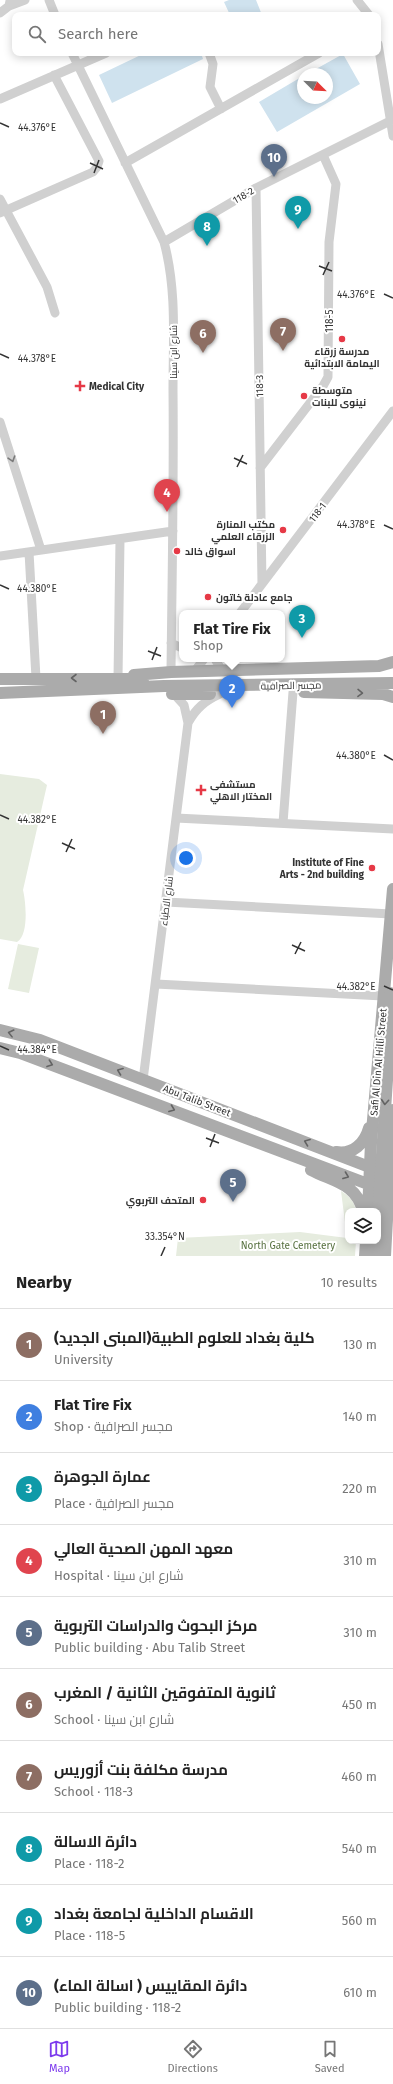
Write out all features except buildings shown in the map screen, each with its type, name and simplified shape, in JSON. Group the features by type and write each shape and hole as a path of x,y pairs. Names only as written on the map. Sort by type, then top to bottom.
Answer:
{"main road":[{"path":"0,693 114,682 166,679 194,672 390,666"},
{"name":"مجسر الصرافية","path":"166,679 393,677"},
{"path":"0,679 36,678 114,682 146,693 174,694 293,692 388,695 393,684"},
{"name":"مجسر الصرافية","path":"166,679 393,684"},
{"path":"378,1208 390,1035 387,994 388,942 393,889"},
{"name":"Safi Al Din Al Hilli Street","path":"369,1208 373,1113 387,994"},
{"name":"Abu Talib Street","path":"0,1030 40,1040 393,1176"},
{"name":"Abu Talib Street","path":"0,1048 20,1053 94,1080 393,1194"},
{"path":"94,1080 101,1063"},
{"path":"385,1256 393,1110"},
{"path":"332,1152 339,1153 352,1150 362,1143 368,1131 373,1113"},
{"path":"371,1143 374,1150 380,1154 388,1155 393,1153"},
{"path":"291,1155 307,1168 352,1190 359,1198 362,1208"},
{"path":"371,1208 380,1204 388,1205 393,1208"},
{"path":"365,1256 366,1244"},
{"path":"376,1256 377,1244"}],"street":[{"path":"0,13 9,3 25,0"},
{"path":"48,0 54,12"},
{"path":"357,0 367,12"},
{"name":"شارع ابن سينا","path":"73,56 164,242 173,294 174,531 171,643 166,679"},
{"path":"0,99 99,56"},
{"path":"210,56 213,64 210,86 221,108"},
{"path":"125,163 314,56"},
{"path":"380,56 393,136"},
{"path":"3,212 93,172 97,166 98,161 54,75"},
{"name":"118-2","path":"164,242 256,188 390,121"},
{"name":"118-5","path":"260,468 328,377 329,242 336,184 323,155"},
{"name":"118-3","path":"256,188 262,584"},
{"path":"0,199 3,212 47,287 55,313"},
{"name":"118-1","path":"242,610 393,411"},
{"path":"0,422 41,550"},
{"path":"0,556 120,540 174,531"},
{"path":"114,682 120,540"},
{"path":"29,552 36,678"},
{"path":"171,643 179,647"},
{"path":"194,672 202,662"},
{"path":"217,662 222,671"},
{"path":"283,823 293,692"},
{"path":"174,694 184,705 188,723"},
{"path":"188,723 195,710 206,700 220,694"},
{"name":"شارع الاطباء","path":"144,1080 188,723"},
{"path":"176,818 393,829"},
{"path":"166,902 391,914"},
{"path":"156,984 387,994"}],"green space":[{"path":"0,774 39,779 47,785 23,890 26,910 25,926 21,938 17,942 0,939"},
{"path":"18,944 39,948 29,993 8,989"},
{"name":"North Gate Cemetery","path":"341,1191 351,1199 355,1208 345,1208 345,1222"},
{"name":"North Gate Cemetery","path":"300,1232 345,1238 345,1244 356,1244 355,1256 176,1256 178,1238"}],"water":[{"path":"229,0 256,0 261,12 229,12 224,2"},
{"path":"139,56 202,56 203,59 112,103 99,75"},
{"path":"339,56 344,56 360,84 333,100 333,68 318,68"},
{"path":"297,80 297,104 325,104 277,132 259,102"}],"place":[{"name":"دائرة المقاييس ( اسالة الماء)","path":"274,177"},
{"name":"الاقسام الداخلية لجامعة بغداد","path":"298,229"},
{"name":"دائرة الاسالة","path":"207,246"},
{"name":"مدرسة زرقاء اليمامة الابتدائية","path":"342,339"},
{"name":"مدرسة مكلفة بنت أزوريس","path":"283,351"},
{"name":"ثانوية المتفوقين الثانية / المغرب","path":"203,353"},
{"name":"Medical City","path":"80,386"},
{"name":"متوسطة نينوى للبنات","path":"304,396"},
{"name":"معهد المهن الصحية العالي","path":"167,512"},
{"name":"مكتب المنارة الزرقاء العلمي","path":"283,530"},
{"name":"اسواق خالد","path":"177,551"},
{"name":"جامع عادلة خاتون","path":"208,597"},
{"name":"عمارة الجوهرة","path":"302,638"},
{"name":"Flat Tire Fix","path":"232,708"},
{"name":"كلية بغداد للعلوم الطبية(المبنى الجديد)","path":"103,734"},
{"name":"مستشفى المختار الاهلي","path":"201,790"},
{"name":"Institute of Fine Arts - 2nd building","path":"372,868"},
{"name":"المتحف التربوي","path":"203,1200"},
{"name":"مركز البحوث والدراسات التربوية","path":"233,1202"}]}
